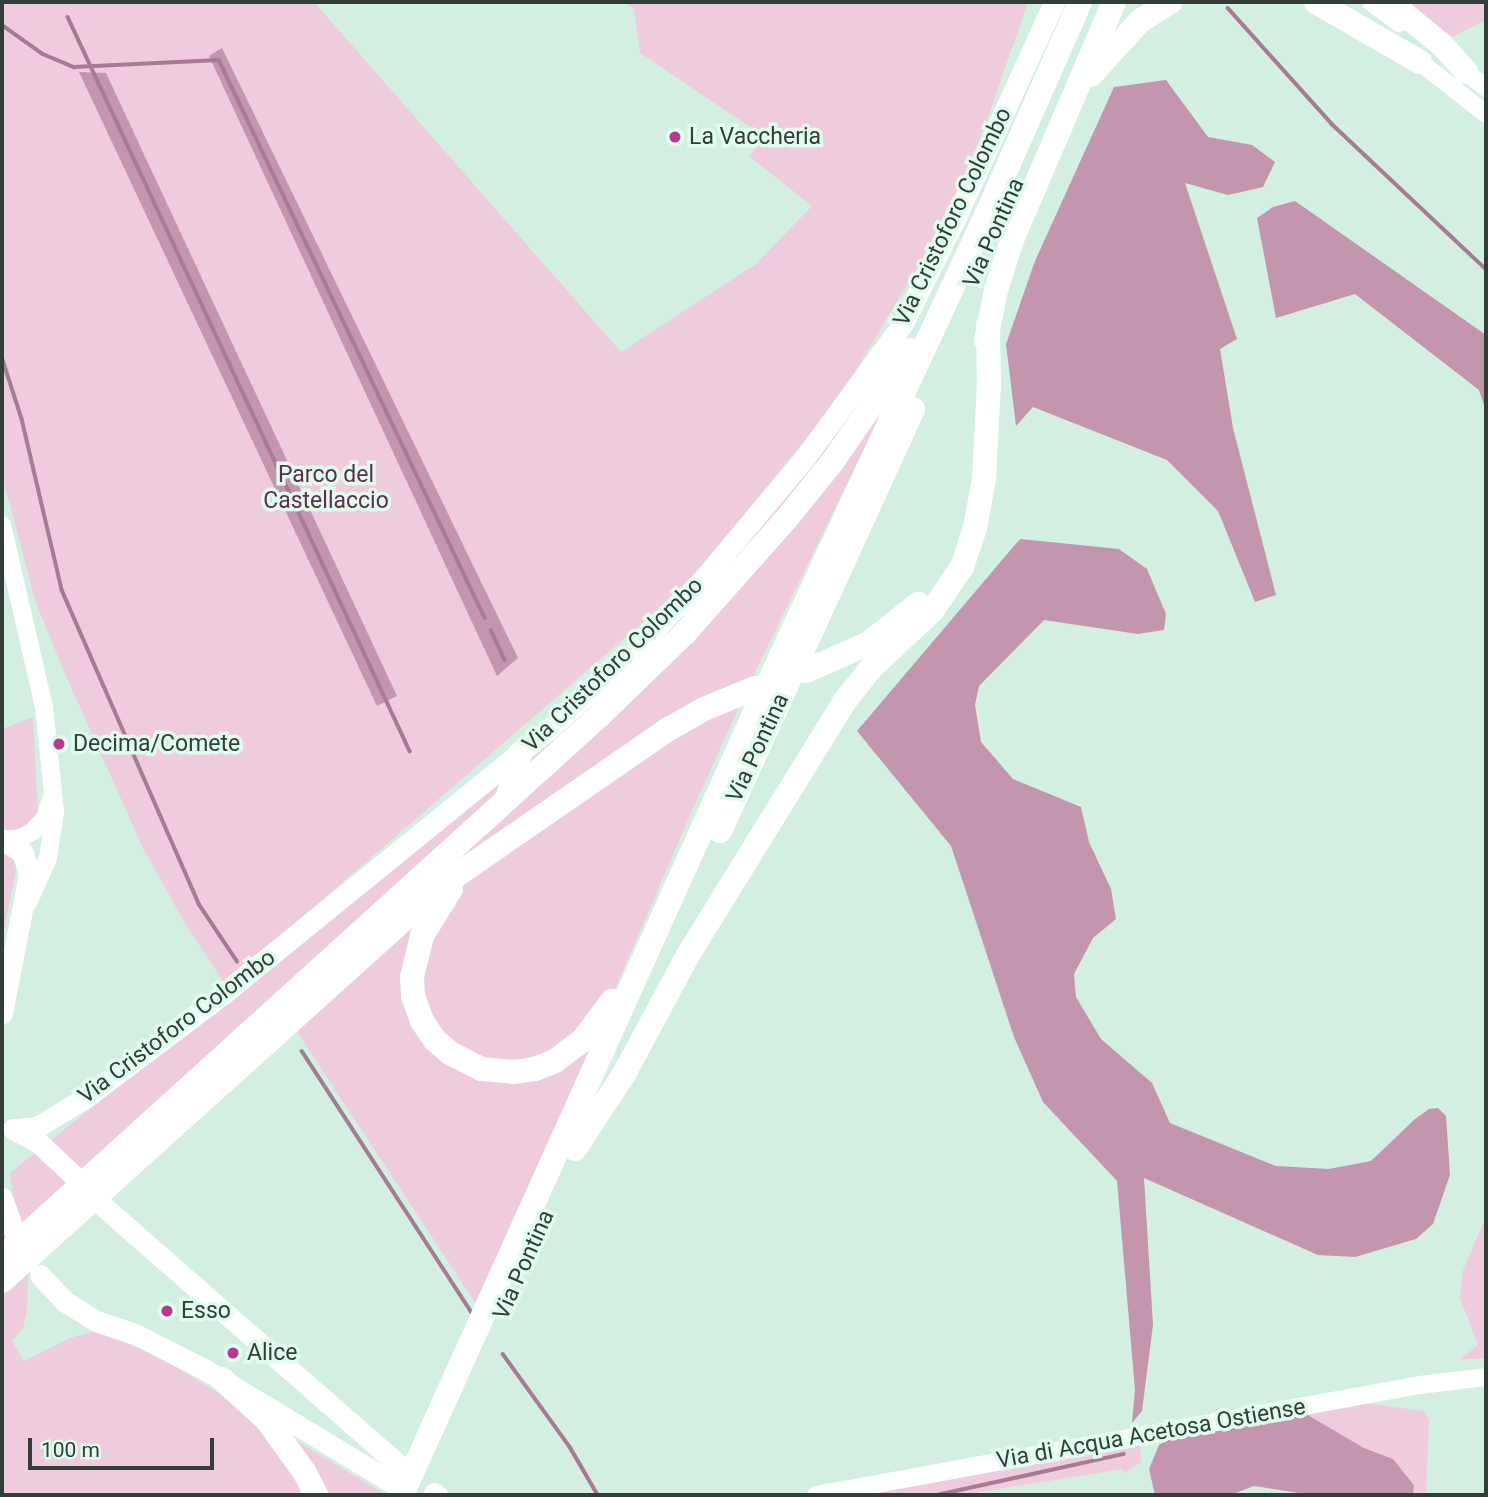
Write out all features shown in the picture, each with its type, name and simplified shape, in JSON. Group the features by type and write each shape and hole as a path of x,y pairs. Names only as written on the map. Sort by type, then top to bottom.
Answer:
{"highway":[{"name":"Via Cristoforo Colombo","path":"2,1257 637,681 745,568 833,461 948,295 1080,2"},
{"name":"Via Pontina","path":"401,1483 528,1234 575,1149 1097,2"},
{"path":"806,671 853,651 891,628 921,601 948,562 967,508 988,326 1006,258 1114,2"},
{"path":"1073,97 1131,29 1171,2"},
{"path":"1317,2 1420,62"},
{"path":"1390,2 1442,45 1466,72"},
{"name":"Via Pontina","path":"430,1494 528,1234 660,920 948,295"},
{"path":"575,1149 624,1074 683,963 844,702 871,668 932,611 962,567 975,528 984,479 989,384 988,326"},
{"path":"2,1281 396,925 467,866 669,729 704,709 755,688"},
{"path":"507,799 520,754"},
{"path":"467,866 437,908 422,936 414,960 412,986 418,1013 435,1040 457,1058 481,1069 514,1072 535,1069 573,1048 602,1017 634,956 660,920"},
{"path":"222,1379 267,1420 305,1473 316,1495"}],"main road":[{"path":"1041,32 1048,2"},
{"name":"Via Cristoforo Colombo","path":"8,1126 28,1130 41,1125 130,1066 520,754 623,663 704,578 770,501 864,379 917,297 1054,2"},
{"path":"2,1013 29,878 28,863 21,850 4,839"},
{"path":"8,1126 39,1143 74,1176"},
{"path":"2,1198 14,1231"},
{"path":"104,1207 324,1399 401,1483"},
{"path":"40,1275 64,1301 96,1321 152,1342 222,1379 312,1434 401,1483"},
{"path":"291,1421 309,1413 324,1399"},
{"path":"312,1434 324,1399"}],"street":[{"path":"1341,2 1486,114"},
{"path":"1371,2 1486,88"},
{"path":"2,525 44,707 55,819 51,846 23,914"},
{"path":"4,839 21,838 33,831 45,818 52,797"},
{"name":"Via di Acqua Acetosa Ostiense","path":"816,1495 1420,1385 1486,1377"}],"green space":[{"name":"Parco del Castellaccio","path":"2,2 314,2 621,352 756,264 812,206 749,156 765,137 640,53 634,9 624,2 1028,2 961,194 840,397 686,585 225,984 186,925 142,846 63,669 36,603 2,475"},
{"path":"1403,2 1486,2 1486,20 1450,38"},
{"path":"869,383 881,414 757,668 694,806 478,1307 284,1012 30,1242 14,1202 10,1173 558,735 691,609 839,431"},
{"path":"33,717 38,814 20,832 2,830 2,729"},
{"path":"2,846 11,852 16,869 2,941"},
{"path":"1486,1217 1486,1359 1461,1359 1478,1345 1460,1298 1463,1270"},
{"path":"2,1230 28,1274 27,1311 23,1328 12,1341 24,1361 70,1338 95,1331 156,1355 386,1495 2,1495"},
{"path":"1365,1403 1423,1411 1429,1419 1426,1495 1413,1495 1414,1484 1393,1459 1364,1448 1306,1414"},
{"path":"1140,1444 1141,1462 1125,1473 1122,1469 974,1495 863,1495"}],"shaded area":[{"path":"222,48 518,658 497,676 209,56"},
{"path":"79,72 106,73 397,696 377,706"},
{"path":"1166,80 1208,137 1252,145 1275,162 1263,187 1228,195 1185,183 1237,339 1220,349 1233,428 1276,595 1255,602 1218,511 1167,460 1033,407 1016,426 1006,344 1035,261 1114,87"},
{"path":"1295,201 1486,335 1486,411 1479,390 1355,294 1276,318 1257,218 1273,207"},
{"path":"1020,539 1119,549 1147,569 1166,614 1164,630 1138,634 1044,620 979,686 975,705 981,742 1013,779 1081,807 1089,842 1111,889 1116,919 1093,938 1074,974 1076,997 1101,1039 1152,1083 1170,1123 1276,1166 1329,1169 1371,1161 1429,1109 1438,1108 1446,1116 1450,1175 1433,1224 1416,1239 1355,1257 1318,1255 1144,1178 1153,1325 1142,1411 1132,1423 1135,1390 1117,1181 1043,1102 1014,1037 951,846 857,731"},
{"path":"1306,1414 1364,1448 1393,1459 1414,1485 1413,1495 1311,1495 1254,1486 1230,1495 1155,1495 1149,1469 1159,1445 1171,1437"}],"waterway":[{"path":"1228,8 1332,124 1486,269"},
{"path":"68,17 410,751"},
{"path":"2,25 43,54 74,67 219,60 485,618"},
{"path":"2,357 22,419 62,590 199,904 237,961"},
{"path":"491,630 505,660"},
{"path":"302,1051 473,1314"},
{"path":"503,1354 570,1447 598,1495"},
{"path":"937,1495 1124,1454"}],"place":[{"name":"La Vaccheria","path":"675,137"},
{"name":"Decima/Comete","path":"59,744"},
{"name":"Esso","path":"167,1311"},
{"name":"Alice","path":"233,1353"}]}
